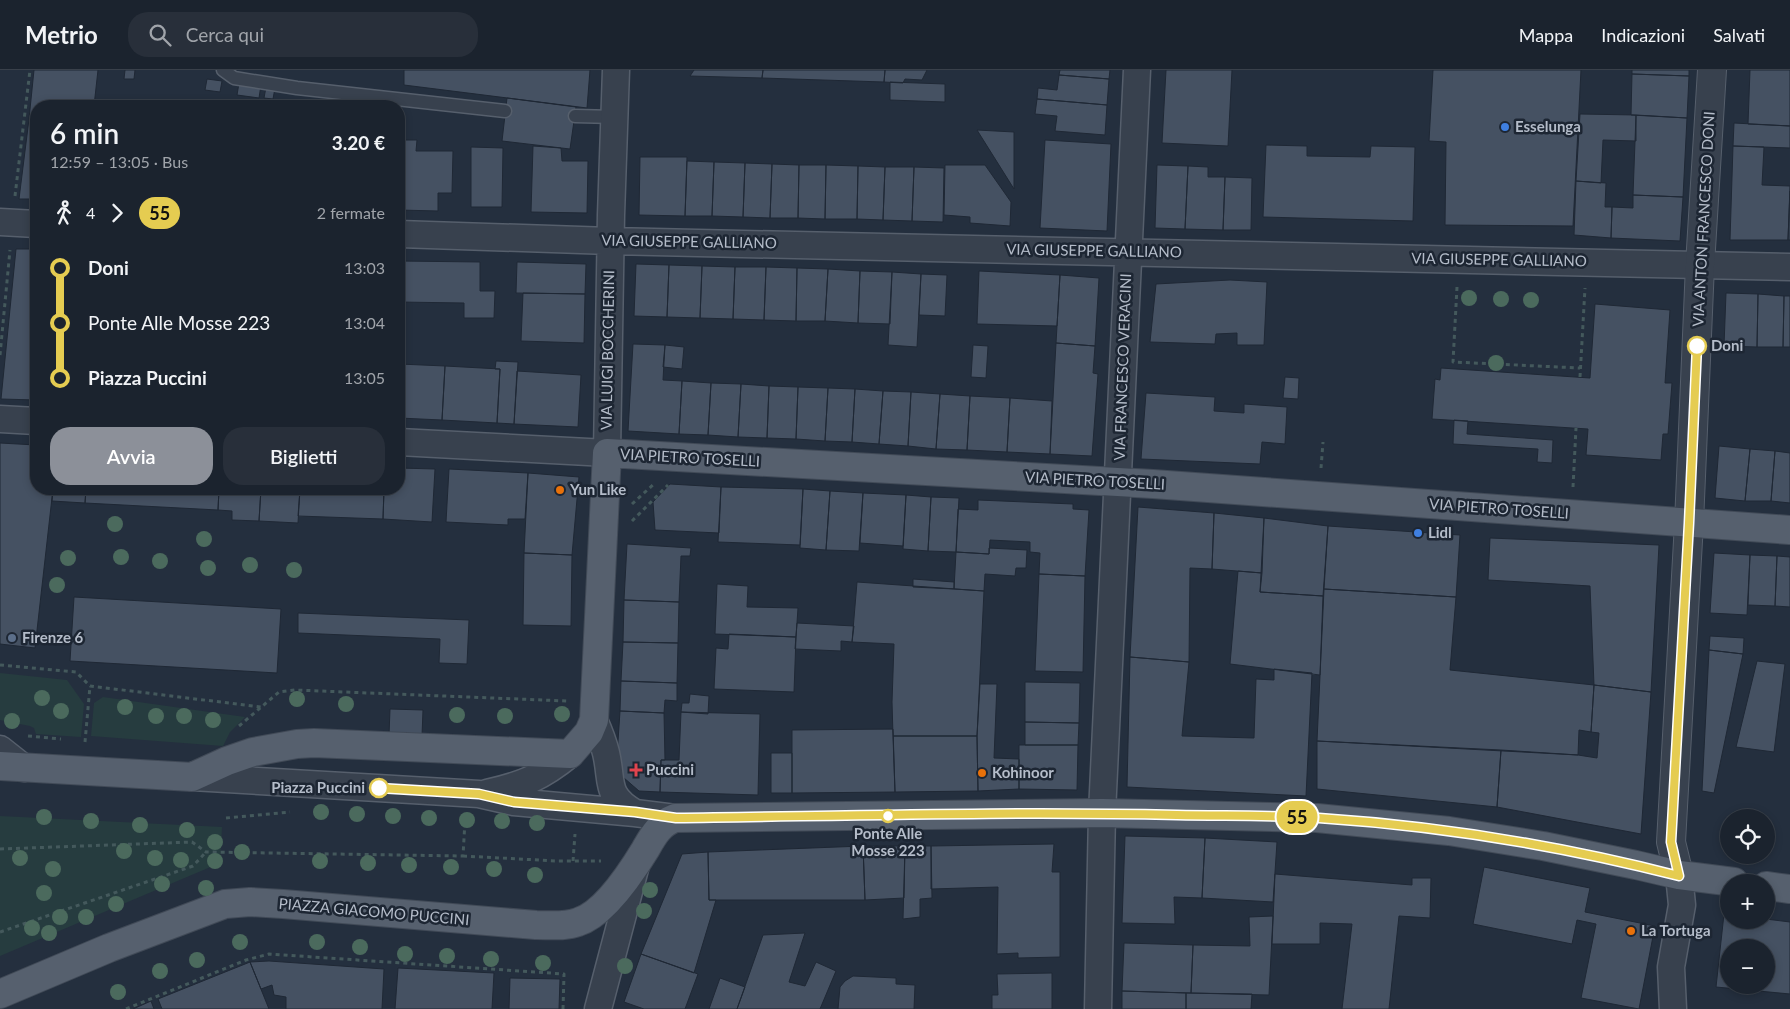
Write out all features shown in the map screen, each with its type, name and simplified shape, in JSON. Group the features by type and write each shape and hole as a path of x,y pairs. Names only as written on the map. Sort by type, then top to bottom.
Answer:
{"main road":[{"name":"VIA PIETRO TOSELLI","path":"607,454 1117,482 1790,530"},
{"name":"VIA LUIGI BOCCHERINI","path":"594,720 607,454"},
{"path":"12,767 192,777 235,758 297,744 364,744 570,754 590,732 594,720"},
{"path":"676,818 1102,813 1317,818 1382,823 1543,846 1679,876 1720,880"},
{"name":"PIAZZA GIACOMO PUCCINI","path":"0,994 109,948 225,904 250,902 283,904 536,925 577,923 602,907 636,863 661,826 666,821 676,818"},
{"path":"1775,887 1790,889"}],"street":[{"name":"VIA LUIGI BOCCHERINI","path":"607,454 610,241 616,70"},
{"name":"VIA FRANCESCO VERACINI","path":"1098,1009 1102,813 1137,70"},
{"name":"VIA ANTON FRANCESCO DONI","path":"1679,876 1671,842 1689,523 1700,265 1712,70"},
{"path":"7,212 30,222"},
{"name":"VIA GIUSEPPE GALLIANO","path":"405,234 610,241 1790,267"},
{"path":"0,419 30,421"},
{"name":"VIA PIETRO TOSELLI","path":"405,442 607,454"},
{"path":"594,720 606,754 614,795 619,802 635,812"},
{"path":"0,749 12,767"},
{"path":"472,805 504,789 533,780 570,754"},
{"path":"192,777 472,805 514,802 635,812 676,818"},
{"path":"598,1009 636,863"},
{"path":"1673,1009 1671,967 1682,905 1679,876"}],"lane":[{"path":"223,70 234,78 298,88 402,100"},
{"path":"405,100 505,112"},
{"path":"575,116 615,117"}],"path":[{"path":"7,212 30,70"},
{"path":"0,355 10,254"},
{"path":"1457,282 1453,362 1580,368"},
{"path":"1580,377 1586,285"},
{"path":"1572,490 1576,428"},
{"path":"1321,471 1323,442"},
{"path":"0,665 76,672 90,686 261,707"},
{"path":"85,742 90,686"},
{"path":"463,856 472,805"},
{"path":"572,861 576,826"},
{"path":"0,849 192,842 206,852 463,856 601,861"},
{"path":"0,932 193,866 206,852"},
{"path":"126,1009 246,960 269,954 564,974 563,1009"}],"green space":[{"path":"0,673 67,680 84,704 81,737 36,734 34,728 30,726 0,720"},
{"path":"103,697 245,717 230,732 223,746 91,736 94,703"},
{"path":"0,816 222,827 220,863 0,956"}],"building":[{"path":"34,70 98,70 95,100 31,100"},
{"path":"125,70 135,70 134,79 124,79"},
{"path":"404,70 590,70 587,108 404,85"},
{"path":"694,70 763,70 762,78 690,76"},
{"path":"763,70 885,70 884,82 762,78"},
{"path":"885,70 927,70 922,80 905,79 903,83 884,82"},
{"path":"1060,70 1110,70 1109,79 1059,75"},
{"path":"1166,70 1232,70 1228,146 1162,143"},
{"path":"1433,70 1581,70 1573,226 1445,225 1446,142 1429,141"},
{"path":"1632,70 1689,70 1689,76 1632,74"},
{"path":"1750,70 1790,70 1790,126 1748,124"},
{"path":"1632,74 1689,76 1687,118 1631,115"},
{"path":"1059,75 1109,79 1107,105 1037,99 1038,88 1057,90"},
{"path":"207,79 222,81 220,92 205,90"},
{"path":"890,82 945,84 945,102 890,100"},
{"path":"239,83 261,85 259,98 237,95"},
{"path":"266,87 275,88 273,99 264,98"},
{"path":"507,98 576,107 570,149 502,141"},
{"path":"1037,99 1107,105 1105,135 1055,131 1057,116 1035,114"},
{"path":"1580,114 1636,115 1636,141 1603,140 1601,183 1576,181"},
{"path":"1636,115 1687,118 1683,197 1633,195"},
{"path":"29,119 30,199 19,199"},
{"path":"1734,123 1790,126 1790,148 1733,146"},
{"path":"977,130 1014,132 1014,189"},
{"path":"405,140 417,140 416,151 453,151 452,193 438,193 438,211 405,210"},
{"path":"1045,140 1111,144 1107,231 1040,228"},
{"path":"1266,145 1307,146 1307,156 1370,157 1371,146 1415,147 1413,221 1263,217"},
{"path":"533,146 561,148 562,161 588,161 587,213 531,212"},
{"path":"1733,146 1764,147 1762,185 1790,186 1788,240 1730,240"},
{"path":"471,147 503,148 502,207 471,207"},
{"path":"640,157 687,157 685,216 639,215"},
{"path":"687,161 714,162 712,216 685,216"},
{"path":"714,162 745,163 743,217 712,216"},
{"path":"745,163 772,164 770,218 743,217"},
{"path":"772,164 799,165 798,218 770,218"},
{"path":"799,165 826,165 825,219 798,218"},
{"path":"826,165 858,166 857,219 825,219"},
{"path":"945,165 985,165 1011,202 1010,226 970,223 970,217 944,215"},
{"path":"1157,165 1188,166 1185,229 1155,228"},
{"path":"858,166 885,167 883,220 857,219"},
{"path":"1188,166 1208,167 1208,177 1225,177 1223,230 1185,229"},
{"path":"885,167 914,167 912,221 883,220"},
{"path":"914,167 944,168 943,222 912,221"},
{"path":"1225,177 1252,178 1251,230 1223,230"},
{"path":"1576,181 1606,183 1605,207 1612,207 1611,238 1574,235"},
{"path":"1790,191 1790,240 1788,240"},
{"path":"1633,195 1683,197 1680,241 1611,238 1612,207 1633,208"},
{"path":"16,249 30,249 30,400 1,399"},
{"path":"405,261 480,262 480,291 495,291 494,318 464,318 464,303 405,302"},
{"path":"517,262 586,264 585,294 516,293"},
{"path":"636,264 669,265 667,317 634,316"},
{"path":"669,265 702,266 700,318 667,317"},
{"path":"702,266 735,267 733,319 700,318"},
{"path":"735,267 766,267 764,320 733,319"},
{"path":"766,267 797,268 796,321 764,320"},
{"path":"797,268 828,269 825,321 796,321"},
{"path":"828,269 860,271 858,323 825,321"},
{"path":"860,271 892,272 890,324 858,323"},
{"path":"979,271 1060,275 1057,326 977,324"},
{"path":"892,272 921,274 917,347 888,345"},
{"path":"921,274 947,275 945,316 919,315"},
{"path":"1060,275 1099,278 1095,346 1056,343"},
{"path":"1230,280 1267,282 1264,345 1237,345 1237,333 1216,334 1215,344 1150,342 1156,284"},
{"path":"523,293 585,294 584,343 521,341"},
{"path":"1726,293 1758,294 1757,347 1724,346"},
{"path":"1758,294 1784,296 1783,347 1757,347"},
{"path":"1784,296 1790,296 1790,347 1783,347"},
{"path":"1595,304 1670,310 1665,383 1672,383 1668,434 1663,434 1661,460 1586,455 1588,429 1432,419 1435,379 1440,380 1441,368 1590,378"},
{"path":"1056,343 1095,346 1093,373 1098,374 1092,456 1050,454"},
{"path":"633,344 665,345 663,380 682,381 679,434 628,431"},
{"path":"665,345 684,347 682,369 663,367"},
{"path":"973,345 988,346 986,378 971,377"},
{"path":"496,361 518,362 514,424 497,423 500,369 495,369"},
{"path":"405,364 445,366 442,420 405,418"},
{"path":"445,366 500,369 497,423 442,420"},
{"path":"517,371 581,375 578,427 514,424"},
{"path":"1285,377 1299,378 1298,399 1283,398"},
{"path":"682,381 711,383 708,435 679,434"},
{"path":"711,383 741,384 738,437 708,435"},
{"path":"741,384 769,386 767,438 738,437"},
{"path":"769,386 798,387 796,439 767,438"},
{"path":"798,387 828,388 825,441 796,439"},
{"path":"828,388 855,389 852,442 825,441"},
{"path":"855,389 883,391 879,444 852,442"},
{"path":"883,391 911,392 908,446 879,444"},
{"path":"911,392 940,394 936,449 908,446"},
{"path":"1146,393 1215,397 1214,411 1244,413 1244,404 1287,407 1285,444 1262,442 1260,464 1141,459"},
{"path":"940,394 970,396 967,450 936,449"},
{"path":"970,396 1010,398 1007,452 967,450"},
{"path":"1010,398 1052,401 1050,454 1007,452"},
{"path":"1454,420 1468,421 1467,434 1553,440 1552,463 1537,462 1538,449 1453,444"},
{"path":"0,443 30,445 30,495 52,495 35,648 0,644"},
{"path":"1719,446 1750,449 1745,501 1715,498"},
{"path":"1750,449 1775,451 1771,501 1745,501"},
{"path":"1775,451 1790,453 1790,503 1771,501"},
{"path":"405,468 435,469 432,522 383,519 384,495 405,495"},
{"path":"449,469 528,473 525,519 508,519 508,525 446,522"},
{"path":"528,473 579,477 572,555 524,553"},
{"path":"670,484 721,487 719,533 655,530 653,502"},
{"path":"721,487 803,489 800,545 718,542"},
{"path":"803,489 830,491 826,550 800,548"},
{"path":"830,491 863,493 859,551 826,550"},
{"path":"863,493 906,495 903,546 860,543"},
{"path":"52,495 86,495 85,503 52,501"},
{"path":"86,495 219,495 218,510 85,503"},
{"path":"219,495 261,495 259,521 232,520 232,511 218,510"},
{"path":"261,495 300,495 298,523 259,521"},
{"path":"300,495 384,495 383,519 298,516"},
{"path":"906,495 931,497 928,551 903,549"},
{"path":"931,497 959,498 956,552 928,551"},
{"path":"978,500 1073,504 1073,509 1089,510 1085,576 1039,574 1040,553 1030,552 1030,542 990,540 989,554 956,552 958,509 978,510"},
{"path":"1138,507 1214,513 1212,569 1190,568 1189,662 1130,657"},
{"path":"1214,513 1264,518 1262,573 1212,569"},
{"path":"1264,518 1328,526 1323,596 1260,592"},
{"path":"1328,526 1460,535 1456,597 1324,589"},
{"path":"1490,538 1659,545 1651,692 1594,685 1590,586 1488,580"},
{"path":"627,544 691,548 690,556 681,556 679,602 624,600"},
{"path":"989,548 1027,550 1026,568 1016,568 1015,576 985,574 984,591 954,589 956,552 989,554"},
{"path":"524,553 572,555 571,626 523,625"},
{"path":"1714,553 1750,555 1747,615 1710,613"},
{"path":"1750,555 1777,556 1775,606 1748,605"},
{"path":"1777,556 1790,557 1790,607 1775,606"},
{"path":"1238,571 1262,573 1260,592 1323,596 1320,675 1230,664"},
{"path":"1039,574 1085,576 1083,672 1035,671"},
{"path":"913,579 954,582 954,589 913,587"},
{"path":"857,582 984,591 977,736 893,736 894,644 852,642"},
{"path":"717,584 748,586 747,607 798,608 796,637 715,634"},
{"path":"1324,589 1456,597 1450,670 1594,685 1591,732 1579,730 1578,755 1317,741"},
{"path":"74,597 281,609 277,673 70,661"},
{"path":"624,600 679,602 678,643 623,642"},
{"path":"298,613 469,620 467,664 439,663 440,639 298,633"},
{"path":"797,623 854,626 852,642 841,641 841,651 795,649"},
{"path":"729,634 796,637 794,692 714,689 716,648 728,649"},
{"path":"1710,636 1744,638 1743,654 1709,650"},
{"path":"623,642 678,643 677,683 621,681"},
{"path":"1709,650 1743,654 1714,793 1702,791"},
{"path":"1130,657 1189,662 1182,736 1254,738 1256,679 1274,680 1274,669 1312,673 1306,796 1127,787"},
{"path":"1757,661 1785,664 1774,752 1736,747"},
{"path":"621,681 677,683 677,701 665,700 664,713 620,711"},
{"path":"1025,682 1080,683 1079,723 1025,722"},
{"path":"980,684 997,684 994,758 1019,759 1019,789 978,791 977,736"},
{"path":"1594,685 1651,692 1641,834 1497,807 1501,750 1597,758 1599,733 1591,732"},
{"path":"690,694 709,696 708,714 681,712 682,703 689,703"},
{"path":"390,709 423,710 422,736 389,735"},
{"path":"620,711 664,713 665,760 661,760 660,792 639,791 616,771"},
{"path":"681,712 760,714 758,795 660,792 661,760 679,760"},
{"path":"1025,722 1079,723 1078,745 1025,745"},
{"path":"893,729 895,792 792,793 792,730"},
{"path":"893,736 977,736 978,791 895,792"},
{"path":"1317,741 1501,750 1497,807 1317,789"},
{"path":"1019,745 1078,745 1077,790 1019,789"},
{"path":"771,753 792,753 792,793 771,793"},
{"path":"1125,836 1205,838 1202,898 1174,897 1175,924 1122,923"},
{"path":"1205,838 1277,842 1273,902 1202,898"},
{"path":"1054,844 1052,872 1060,872 1060,957 1018,958 1018,953 997,954 998,887 931,889 931,846"},
{"path":"863,846 865,900 709,900 708,852"},
{"path":"863,846 905,846 904,898 865,900"},
{"path":"905,846 931,846 932,898 920,899 920,917 903,919"},
{"path":"708,852 709,900 716,900 694,973 641,954 682,854"},
{"path":"1484,867 1590,888 1585,912 1655,926 1639,1009 1581,998 1596,924 1577,920 1572,944 1473,924"},
{"path":"1275,874 1412,885 1412,878 1431,878 1430,918 1399,916 1389,1009 1342,1009 1352,924 1320,923 1320,944 1272,944"},
{"path":"1273,916 1269,995 1191,993 1193,945 1250,946 1249,917"},
{"path":"1775,920 1790,922 1790,994 1775,993 1775,939 1721,939 1722,929 1775,929"},
{"path":"805,933 789,982 805,986 816,962 836,971 820,1009 737,1009 763,935"},
{"path":"1124,943 1193,945 1191,993 1122,991"},
{"path":"1720,950 1720,987 1716,987"},
{"path":"641,954 698,974 685,1009 644,1009 624,1002"},
{"path":"269,961 384,969 382,1009 286,1009 286,997 274,995 272,985 261,989 250,962"},
{"path":"250,962 269,1009 162,1009 158,999"},
{"path":"398,968 494,973 492,1009 395,1009"},
{"path":"1052,973 1052,1009 992,1009 992,995 998,995 997,974"},
{"path":"853,976 896,978 896,984 915,985 914,1009 838,1009 840,987"},
{"path":"510,978 560,979 559,1009 509,1009"},
{"path":"720,978 745,987 737,1009 709,1009"},
{"path":"1122,991 1186,993 1186,1009 1122,1009"},
{"path":"1186,993 1252,994 1251,1009 1186,1009"},
{"path":"151,1001 154,1009 133,1009"}],"bus line":[{"name":"55","path":"379,788 479,794 514,802 635,812 676,818 1102,813 1317,818 1449,831 1543,846 1679,876 1671,842 1697,346"}],"place":[{"name":"Esselunga","path":"1505,127"},
{"name":"Doni","path":"1697,346"},
{"name":"Yun Like","path":"560,490"},
{"name":"Lidl","path":"1418,533"},
{"name":"Firenze 6","path":"12,638"},
{"name":"Puccini","path":"636,770"},
{"name":"Kohinoor","path":"982,773"},
{"name":"Piazza Puccini","path":"379,788"},
{"name":"Ponte Alle Mosse 223","path":"888,816"},
{"name":"La Tortuga","path":"1631,931"}]}
